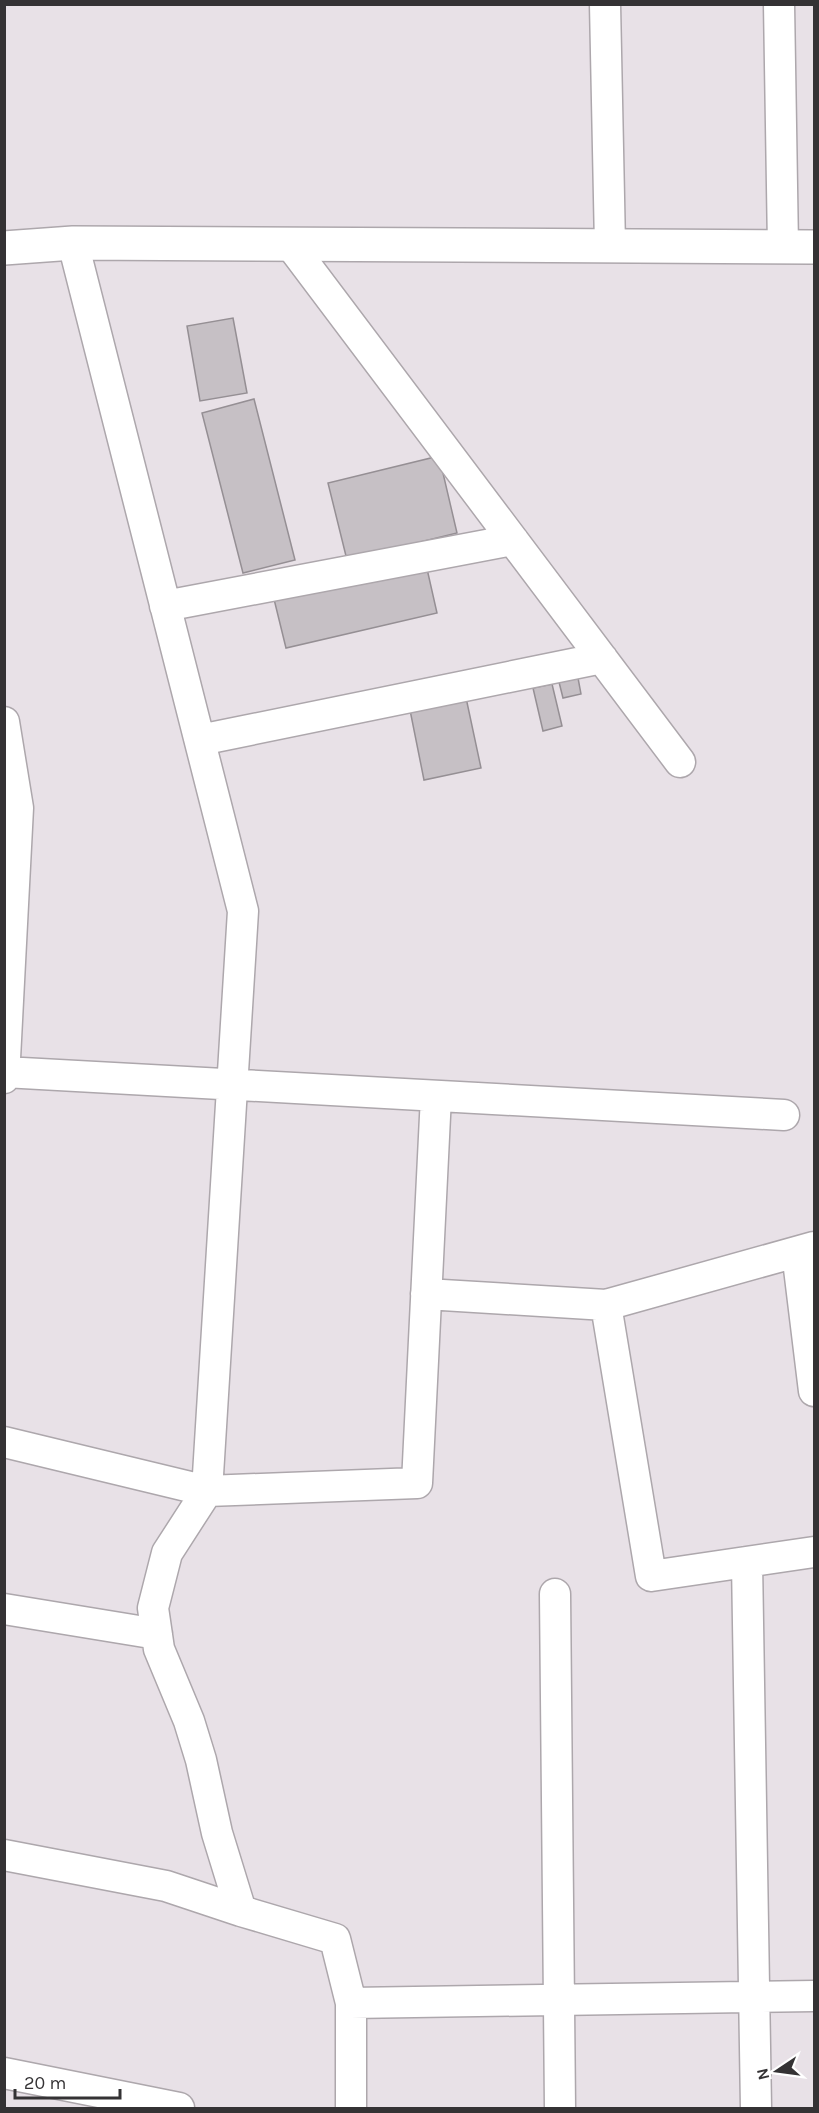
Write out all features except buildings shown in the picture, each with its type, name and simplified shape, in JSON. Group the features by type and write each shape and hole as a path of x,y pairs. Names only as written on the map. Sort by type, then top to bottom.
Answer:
{"street":[{"path":"605,4 610,246"},
{"path":"4,248 72,243 799,247 779,4"},
{"path":"72,243 243,911 207,1491 167,1553 153,1608 159,1649 189,1722 201,1760 217,1833 240,1911"},
{"path":"290,244 680,762"},
{"path":"165,606 513,540"},
{"path":"200,740 602,658"},
{"path":"4,722 18,808 4,1078"},
{"path":"5,1072 784,1115"},
{"path":"4,1442 207,1491 417,1483 436,1096"},
{"path":"426,1294 606,1305 806,1249 814,1391"},
{"path":"606,1305 651,1576 814,1552"},
{"path":"747,1562 756,2109"},
{"path":"555,1594 560,2109"},
{"path":"4,1609 157,1634"},
{"path":"4,1855 166,1886 335,1939 351,2003 351,2109"},
{"path":"351,2003 814,1996"},
{"path":"4,2073 179,2109"}]}
